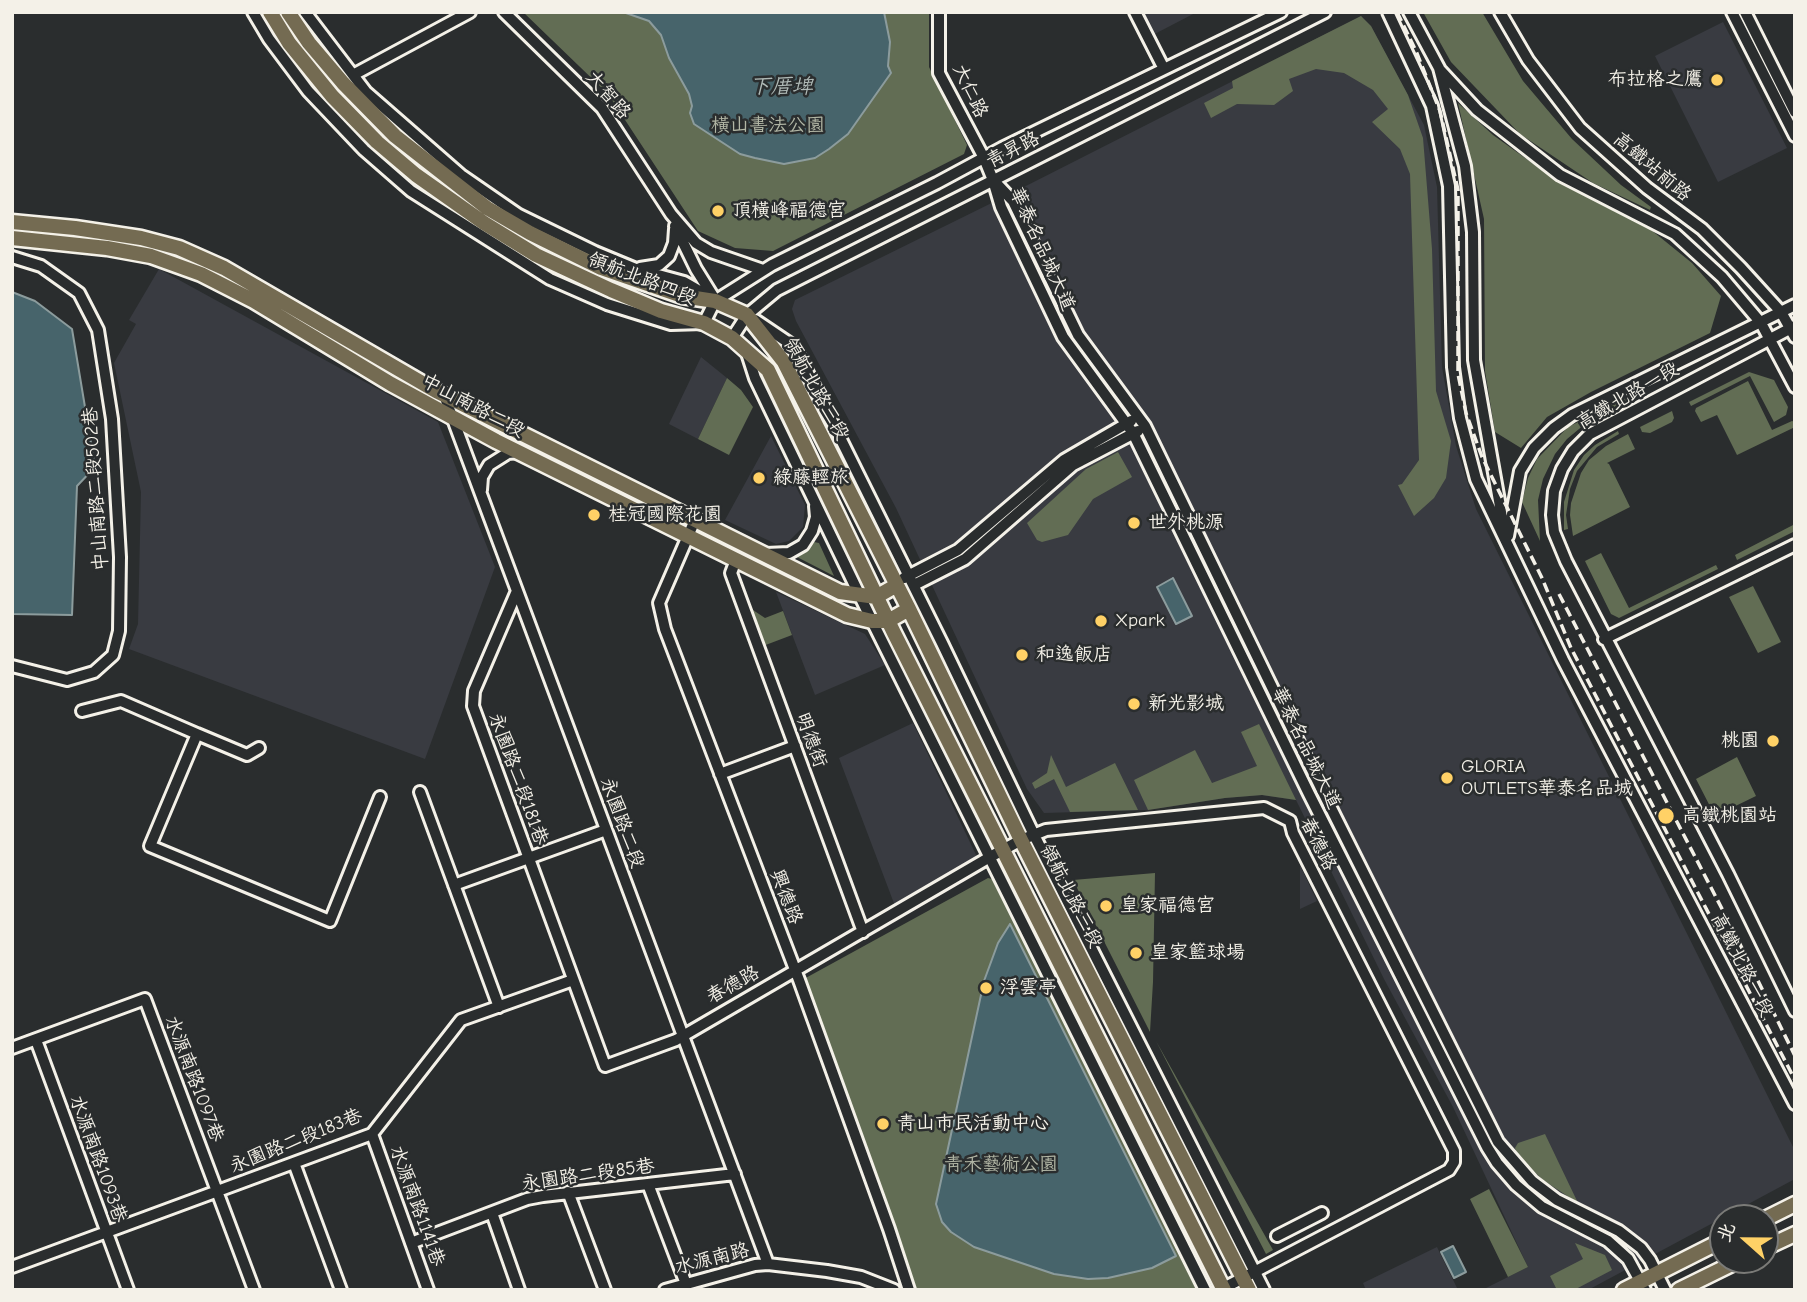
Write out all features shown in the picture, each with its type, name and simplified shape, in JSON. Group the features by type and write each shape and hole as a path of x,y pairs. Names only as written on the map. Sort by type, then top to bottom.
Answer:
{"main road":[{"name":"領航北路四段","path":"270,12 289,43 332,96 377,142 416,175 484,223 536,255 661,311 704,323"},
{"name":"領航北路四段","path":"288,12 309,43 343,83 395,136 487,208 601,268 682,296 715,300 747,315"},
{"name":"中山南路二段","path":"12,222 141,237 179,248 224,268 444,395 840,592 876,597"},
{"name":"中山南路二段","path":"12,238 107,248 151,256 201,274 254,301 391,384 452,417 847,615 872,621 888,621 909,609"},
{"name":"領航北路三段","path":"747,315 784,362 1028,837 1249,1280"},
{"name":"領航北路三段","path":"704,323 732,338 768,370 996,853 1222,1289"},
{"path":"876,597 897,585"},
{"path":"1779,1212 1795,1204"},
{"path":"1779,1241 1795,1234"},
{"path":"1624,1290 1643,1286 1657,1273 1709,1247"},
{"path":"1679,1290 1712,1274"}],"street":[{"name":"領航北路四段","path":"253,12 269,39 308,91 364,150 411,191 550,279 607,304 671,324 704,323"},
{"name":"領航北路四段","path":"305,12 366,92 461,175 519,215 636,269 684,282 715,300"},
{"path":"353,75 470,12"},
{"name":"大智路","path":"504,12 602,108 671,214 700,246 763,270"},
{"name":"大仁路","path":"939,12 939,73 993,180"},
{"path":"1135,12 1164,69"},
{"name":"青昇路","path":"715,300 763,270 1280,12"},
{"name":"青昇路","path":"732,338 747,315 777,290 1325,12"},
{"name":"高鐵北路一段","path":"1388,12 1432,106 1449,186 1453,368 1460,418 1476,479 1563,660 1795,1104"},
{"name":"高鐵北路一段","path":"1409,12 1438,68 1465,166 1470,200 1474,360 1507,542"},
{"name":"高鐵站前路","path":"1500,12 1528,60 1580,128 1647,188 1702,229 1781,312 1793,331"},
{"path":"1741,14 1795,112"},
{"path":"1741,14 1795,136"},
{"name":"高鐵站前路","path":"1438,68 1477,110 1560,175 1675,234 1721,277 1760,323"},
{"name":"華泰名品城大道","path":"993,180 1013,201 1078,335 1142,421 1498,1142 1532,1181 1556,1200 1619,1231 1641,1248 1665,1290"},
{"name":"華泰名品城大道","path":"993,180 1001,207 1063,337 1133,433 1309,794 1487,1147 1497,1163 1542,1207 1608,1241 1628,1259 1643,1286"},
{"name":"大智路","path":"671,214 695,269 715,300"},
{"path":"636,269 659,265 669,256 676,226"},
{"name":"中山南路二段502巷","path":"12,257 41,266 79,293 98,330 111,419 120,557 119,631 113,655 94,672 67,680 12,666"},
{"path":"704,323 715,300"},
{"name":"高鐵北路一段","path":"1507,542 1520,471 1534,448 1554,428 1572,415 1795,305"},
{"name":"領航北路三段","path":"747,315 795,347 914,585 1028,837"},
{"path":"1760,323 1795,387"},
{"name":"高鐵北路一段","path":"1793,331 1770,339 1590,434 1573,451 1562,469 1554,491 1552,515 1553,531 1604,639 1793,1004"},
{"name":"領航北路三段","path":"746,350 755,378 872,621 996,853 1205,1290"},
{"name":"永園路二段","path":"444,395 768,1264"},
{"path":"897,585 908,574 958,550 1064,460 1127,423 1142,421"},
{"path":"909,609 914,585 965,559 1073,465 1133,433 1142,421"},
{"path":"480,493 482,477 489,465 508,453 519,452"},
{"path":"761,553 789,553 803,545 814,524 815,503"},
{"name":"興德路","path":"695,520 659,603 665,629 795,971 909,1290"},
{"path":"1604,639 1795,545"},
{"name":"明德街","path":"736,560 732,573 863,932"},
{"name":"永園路二段181巷","path":"517,591 472,699 573,980"},
{"path":"82,711 121,701 247,755 260,748"},
{"path":"197,734 150,846 330,921 380,797"},
{"path":"720,774 795,746"},
{"path":"420,792 499,1007"},
{"name":"春德路","path":"682,1034 996,853 1046,830 1264,808 1290,821 1299,845 1454,1151 1454,1162 1449,1170 1249,1280 1222,1289"},
{"path":"454,886 606,830"},
{"path":"573,980 604,1066 676,1040 682,1034"},
{"name":"永園路二段183巷","path":"12,1267 372,1134 461,1020 573,980"},
{"name":"水源南路1097巷","path":"36,1040 145,999 254,1290"},
{"path":"12,1048 36,1040"},
{"name":"水源南路1093巷","path":"36,1040 128,1290"},
{"name":"水源南路1141巷","path":"372,1134 428,1290"},
{"path":"294,1163 341,1290"},
{"name":"永園路二段85巷","path":"411,1243 527,1199 735,1174"},
{"path":"648,1184 686,1284"},
{"path":"568,1192 605,1290"},
{"path":"492,1213 519,1290"},
{"path":"1277,1236 1322,1213"},
{"path":"768,1264 862,1277 894,1290"},
{"name":"水源南路","path":"665,1290 755,1265 768,1264"},
{"name":"領航北路三段","path":"1249,1280 1264,1290"}],"shaded area":[{"path":"1132,12 1197,12 1145,39"},
{"path":"1361,16 1371,26 1424,125 1437,187 1442,367 1456,446 1476,509 1795,1151 1793,1180 1748,1204 1709,1204 1709,1225 1588,1290 1482,1290 1528,1267 1453,1107 1384,979 1296,800 1262,795 1148,810 1044,813 1027,789 896,508 792,309 795,300"},
{"name":"布拉格之鷹","path":"1723,22 1787,148 1718,182 1655,56"},
{"path":"159,269 438,422 495,567 425,759 129,649 138,624 141,492 114,363 136,324 129,320"},
{"path":"701,357 727,378 698,439 669,424"},
{"path":"771,436 805,505 803,527 789,541 776,544 725,520"},
{"path":"776,592 865,634 885,665 815,695"},
{"path":"913,723 978,859 895,906 839,758"},
{"path":"1300,865 1317,901 1300,909"},
{"path":"1437,1247 1458,1290 1366,1290 1363,1283"}],"green space":[{"name":"橫山書法公園","path":"523,12 929,12 929,67 967,145 964,154 773,251 735,248 698,231 608,94"},
{"path":"1423,12 1482,12 1523,81 1572,139 1621,185 1651,207 1650,210 1593,183 1520,134 1451,62"},
{"path":"1361,16 1371,26 1408,95 1423,138 1432,249 1436,391 1451,441 1446,478 1434,498 1414,516 1398,485 1402,484 1419,460 1410,174 1400,149 1372,122 1388,109 1373,90 1344,73 1316,69 1289,79 1293,91 1274,105 1237,104 1211,118 1204,103 1233,88 1232,81"},
{"path":"1458,103 1493,135 1542,170 1650,229 1692,263 1721,296 1710,333 1547,417 1521,448 1495,432 1485,371 1484,219"},
{"path":"1749,372 1774,380 1788,407 1786,415 1774,422 1750,376 1691,406 1689,402"},
{"path":"727,378 741,390 753,407 729,455 698,439"},
{"path":"1748,381 1772,430 1792,421 1795,422 1795,427 1737,455 1717,415 1701,422 1695,411 1696,408"},
{"path":"1639,392 1621,406 1585,424 1567,439 1555,454 1543,479 1538,500 1540,541 1522,502 1528,478 1537,459 1568,427"},
{"path":"1672,411 1672,422 1650,433 1642,432 1640,427"},
{"path":"1618,431 1619,434 1597,447 1577,471 1570,489 1566,515 1568,529 1564,530 1564,502 1574,470 1595,445"},
{"path":"1628,434 1635,449 1607,463 1630,507 1573,536 1571,503 1581,473 1589,460 1606,446"},
{"path":"1118,452 1132,477 1093,499 1068,535 1042,542 1037,540 1027,523 1086,469"},
{"path":"1795,524 1795,531 1737,560 1735,555"},
{"path":"814,542 819,543 834,576 797,557"},
{"path":"1601,553 1629,608 1716,565 1718,569 1619,618 1611,614 1585,561"},
{"path":"1753,586 1781,642 1758,653 1729,597"},
{"path":"750,608 765,618 783,611 792,635 763,646"},
{"path":"1259,724 1296,800 1262,795 1148,810 1134,780 1195,750 1212,783 1257,766 1241,732"},
{"path":"1051,755 1066,787 1115,763 1138,810 1070,812 1054,779 1035,789 1032,783 1047,773"},
{"path":"1737,757 1756,796 1715,816 1696,779"},
{"path":"1155,873 1153,982 1150,1032 1073,880"},
{"name":"青禾藝術公園","path":"988,878 996,880 1201,1290 914,1289 802,980"},
{"path":"1156,1041 1273,1250 1266,1254"},
{"path":"1545,1134 1578,1203 1543,1180 1518,1156 1515,1148 1518,1143"},
{"path":"1489,1189 1528,1267 1508,1277 1470,1199"},
{"path":"1575,1243 1605,1255 1612,1270 1574,1290 1557,1290 1550,1276 1583,1259"}],"water":[{"name":"下厝埤","path":"623,12 884,12 890,42 888,66 891,73 848,134 815,158 784,164 755,158 740,154 694,124 690,113 692,106 689,94 669,58 661,35 649,21"},
{"path":"12,292 35,301 72,329 95,467 77,486 72,615 12,614"},
{"path":"1173,578 1192,616 1176,624 1157,587"},
{"path":"1010,924 1176,1256 1152,1268 1108,1278 1088,1279 1054,1274 974,1247 951,1232 942,1222 936,1204 984,981 998,943"},
{"path":"1453,1246 1466,1272 1454,1278 1441,1252"}],"railway":[{"path":"1397,12 1440,111 1458,190 1458,374 1466,413 1482,457 1542,578 1571,648 1795,1080"},
{"path":"1559,594 1795,1056"}],"place":[{"name":"布拉格之鷹","path":"1717,80"},
{"name":"頂橫峰福德宮","path":"718,211"},
{"name":"綠藤輕旅","path":"759,478"},
{"name":"桂冠國際花園","path":"594,515"},
{"name":"世外桃源","path":"1134,523"},
{"name":"Xpark","path":"1101,621"},
{"name":"和逸飯店","path":"1022,655"},
{"name":"新光影城","path":"1134,704"},
{"name":"桃園","path":"1773,741"},
{"name":"GLORIA OUTLETS華泰名品城","path":"1447,778"},
{"name":"高鐵桃園站","path":"1666,816"},
{"name":"皇家福德宮","path":"1106,906"},
{"name":"皇家籃球場","path":"1136,953"},
{"name":"浮雲亭","path":"986,988"},
{"name":"青山市民活動中心","path":"883,1124"}]}
